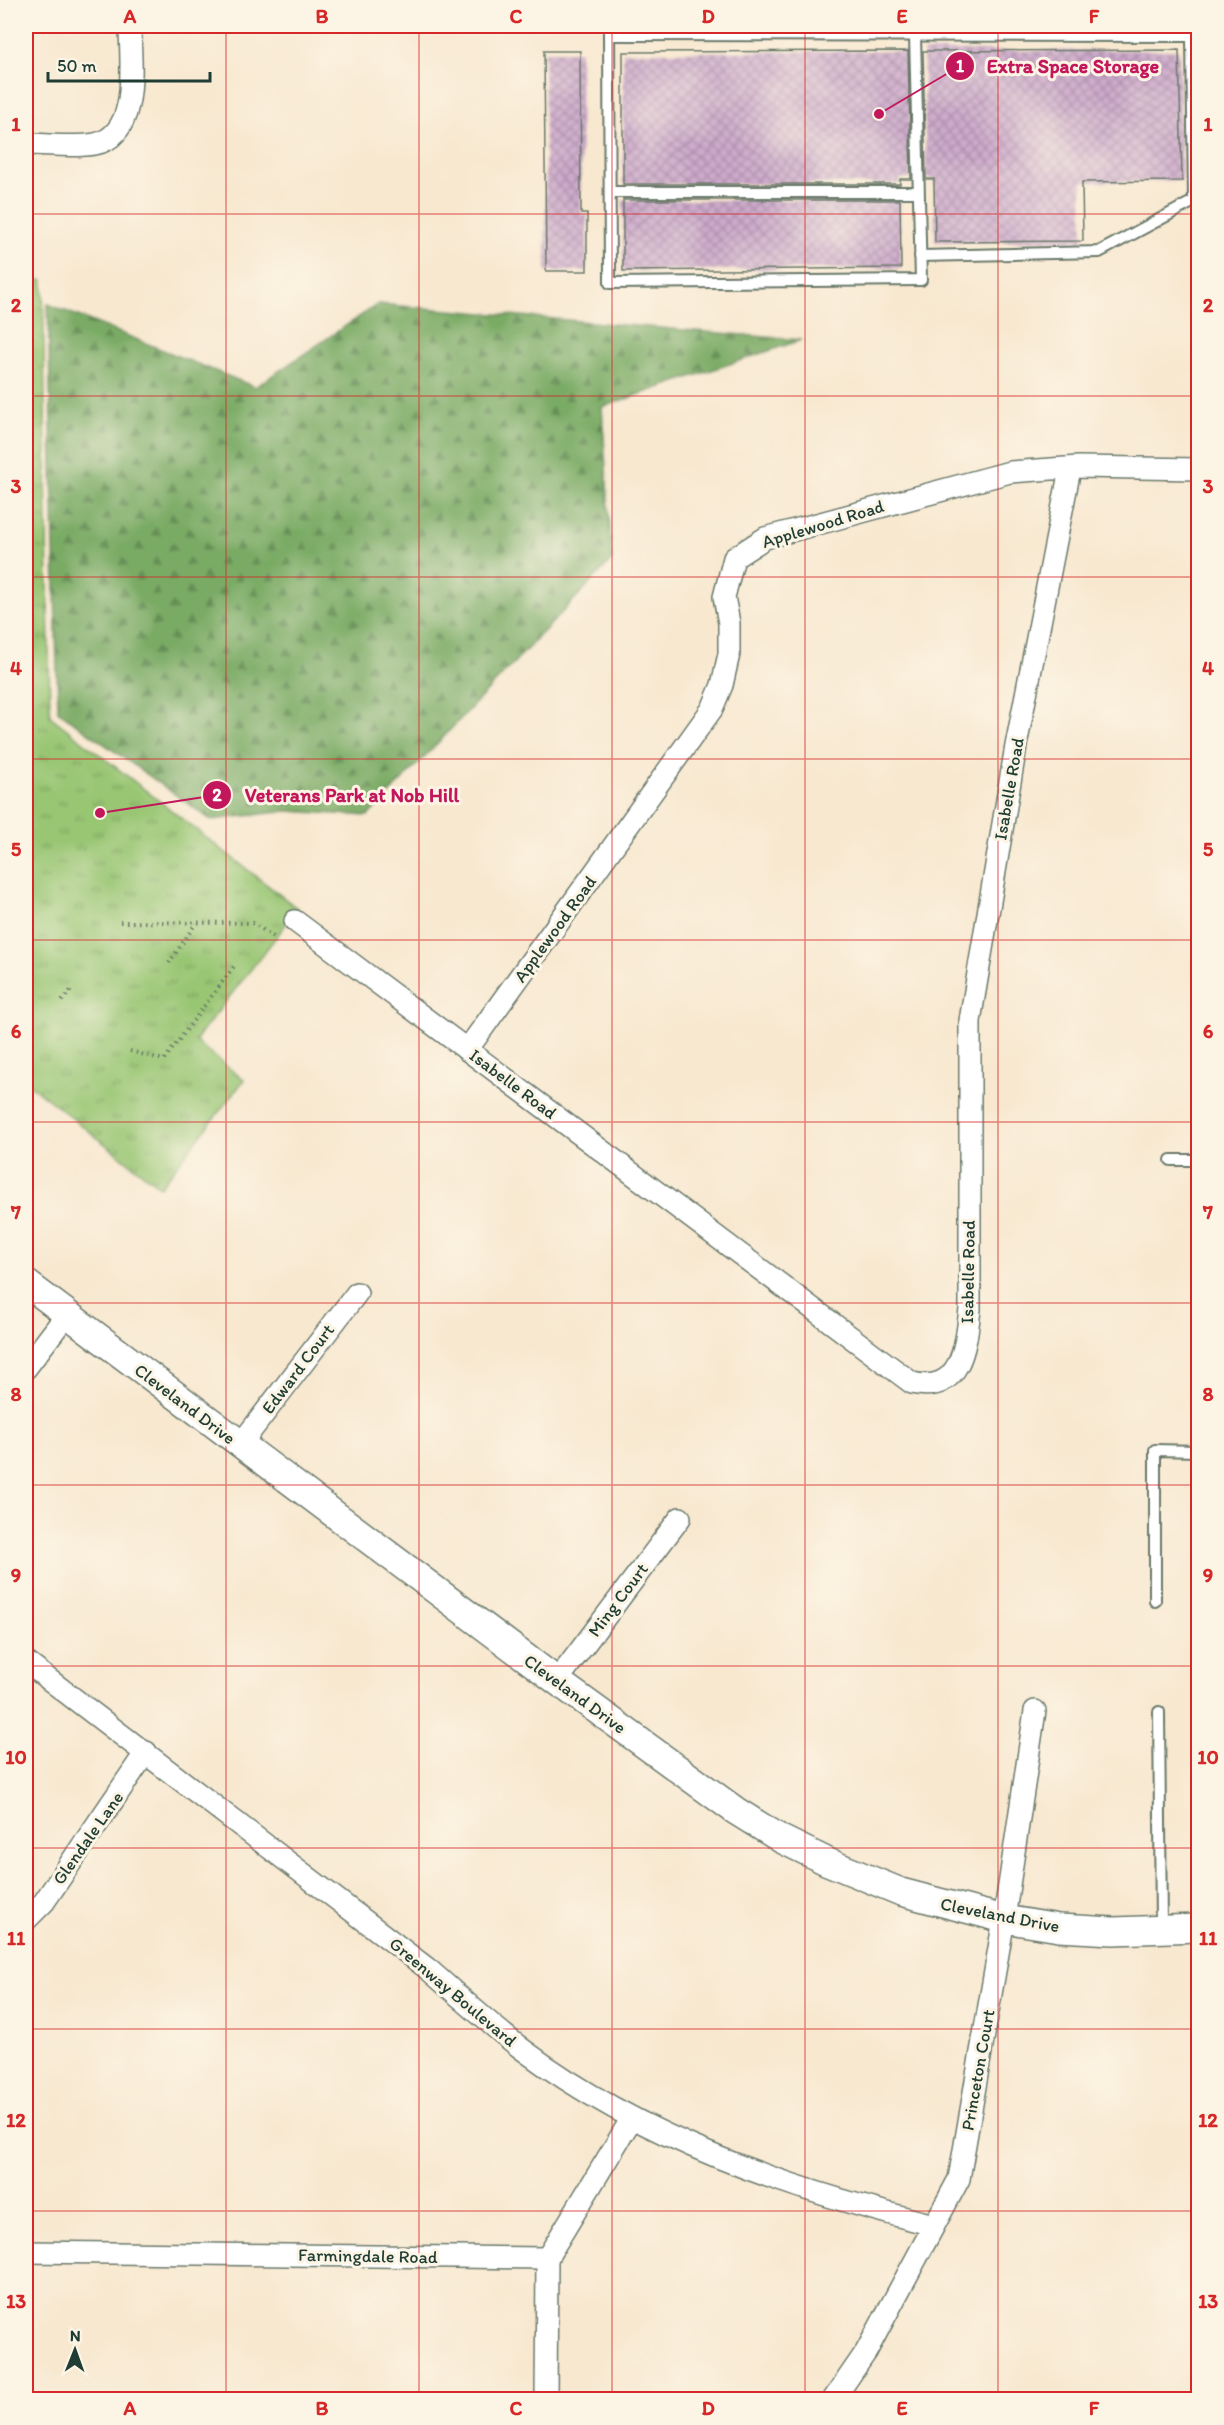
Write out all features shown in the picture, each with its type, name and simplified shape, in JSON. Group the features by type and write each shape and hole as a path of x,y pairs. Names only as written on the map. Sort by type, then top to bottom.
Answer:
{"street":[{"path":"26,144 96,144 111,138 122,126 129,110 130,26"},
{"name":"Applewood Road","path":"467,1050 712,709 722,685 729,654 729,623 724,597 734,558 765,537 1010,472 1198,469"},
{"name":"Isabelle Road","path":"295,921 912,1383 925,1386 939,1384 950,1377 958,1365 967,1336 970,1308 970,1022 1016,747 1070,470"},
{"name":"Cleveland Drive","path":"26,1282 557,1681 736,1811 781,1839 828,1862 901,1892 1004,1919 1059,1928 1113,1931 1161,1927 1198,1928"},
{"name":"Edward Court","path":"240,1445 357,1293"},
{"path":"26,1368 67,1314"},
{"name":"Ming Court","path":"557,1681 680,1518"},
{"name":"Greenway Boulevard","path":"26,1662 429,1968 522,2049 573,2084 632,2118 704,2152 779,2182 934,2225"},
{"name":"Princeton Court","path":"833,2400 866,2352 959,2180 1004,1919 1035,1711"},
{"name":"Glendale Lane","path":"26,1920 44,1902 146,1752"},
{"path":"546,2400 547,2258 632,2118"},
{"name":"Farmingdale Road","path":"26,2252 547,2258"}],"lane":[{"path":"915,36 918,192 920,256 921,280 610,283 609,30 880,31 915,36 1192,36 1194,201 1099,252 920,256"},
{"path":"610,192 918,192"},
{"path":"1171,1160 1198,1160"},
{"path":"1155,1601 1155,1450 1198,1451"},
{"path":"1159,1712 1161,1927"}],"path":[{"path":"120,922 253,923 275,938"},
{"path":"169,963 196,923"},
{"path":"130,1051 164,1060 236,964"},
{"path":"62,1001 71,990"}],"green space":[{"path":"26,280 43,280 50,716 298,909 195,1041 244,1080 160,1187 26,1082"},
{"path":"48,304 255,387 378,304 801,340 602,407 612,560 368,816 287,811 211,820 58,711"}],"building":[{"path":"1179,50 1182,181 1082,182 1083,241 935,242 934,179 926,179 923,51"},
{"path":"544,51 580,51 581,214 587,214 587,271 546,271"},
{"path":"908,51 911,179 900,179 900,184 623,184 623,52"},
{"path":"623,200 900,200 901,268 623,271"}],"place":[{"name":"Extra Space Storage","path":"879,114"},
{"name":"Veterans Park at Nob Hill","path":"100,813"}]}
